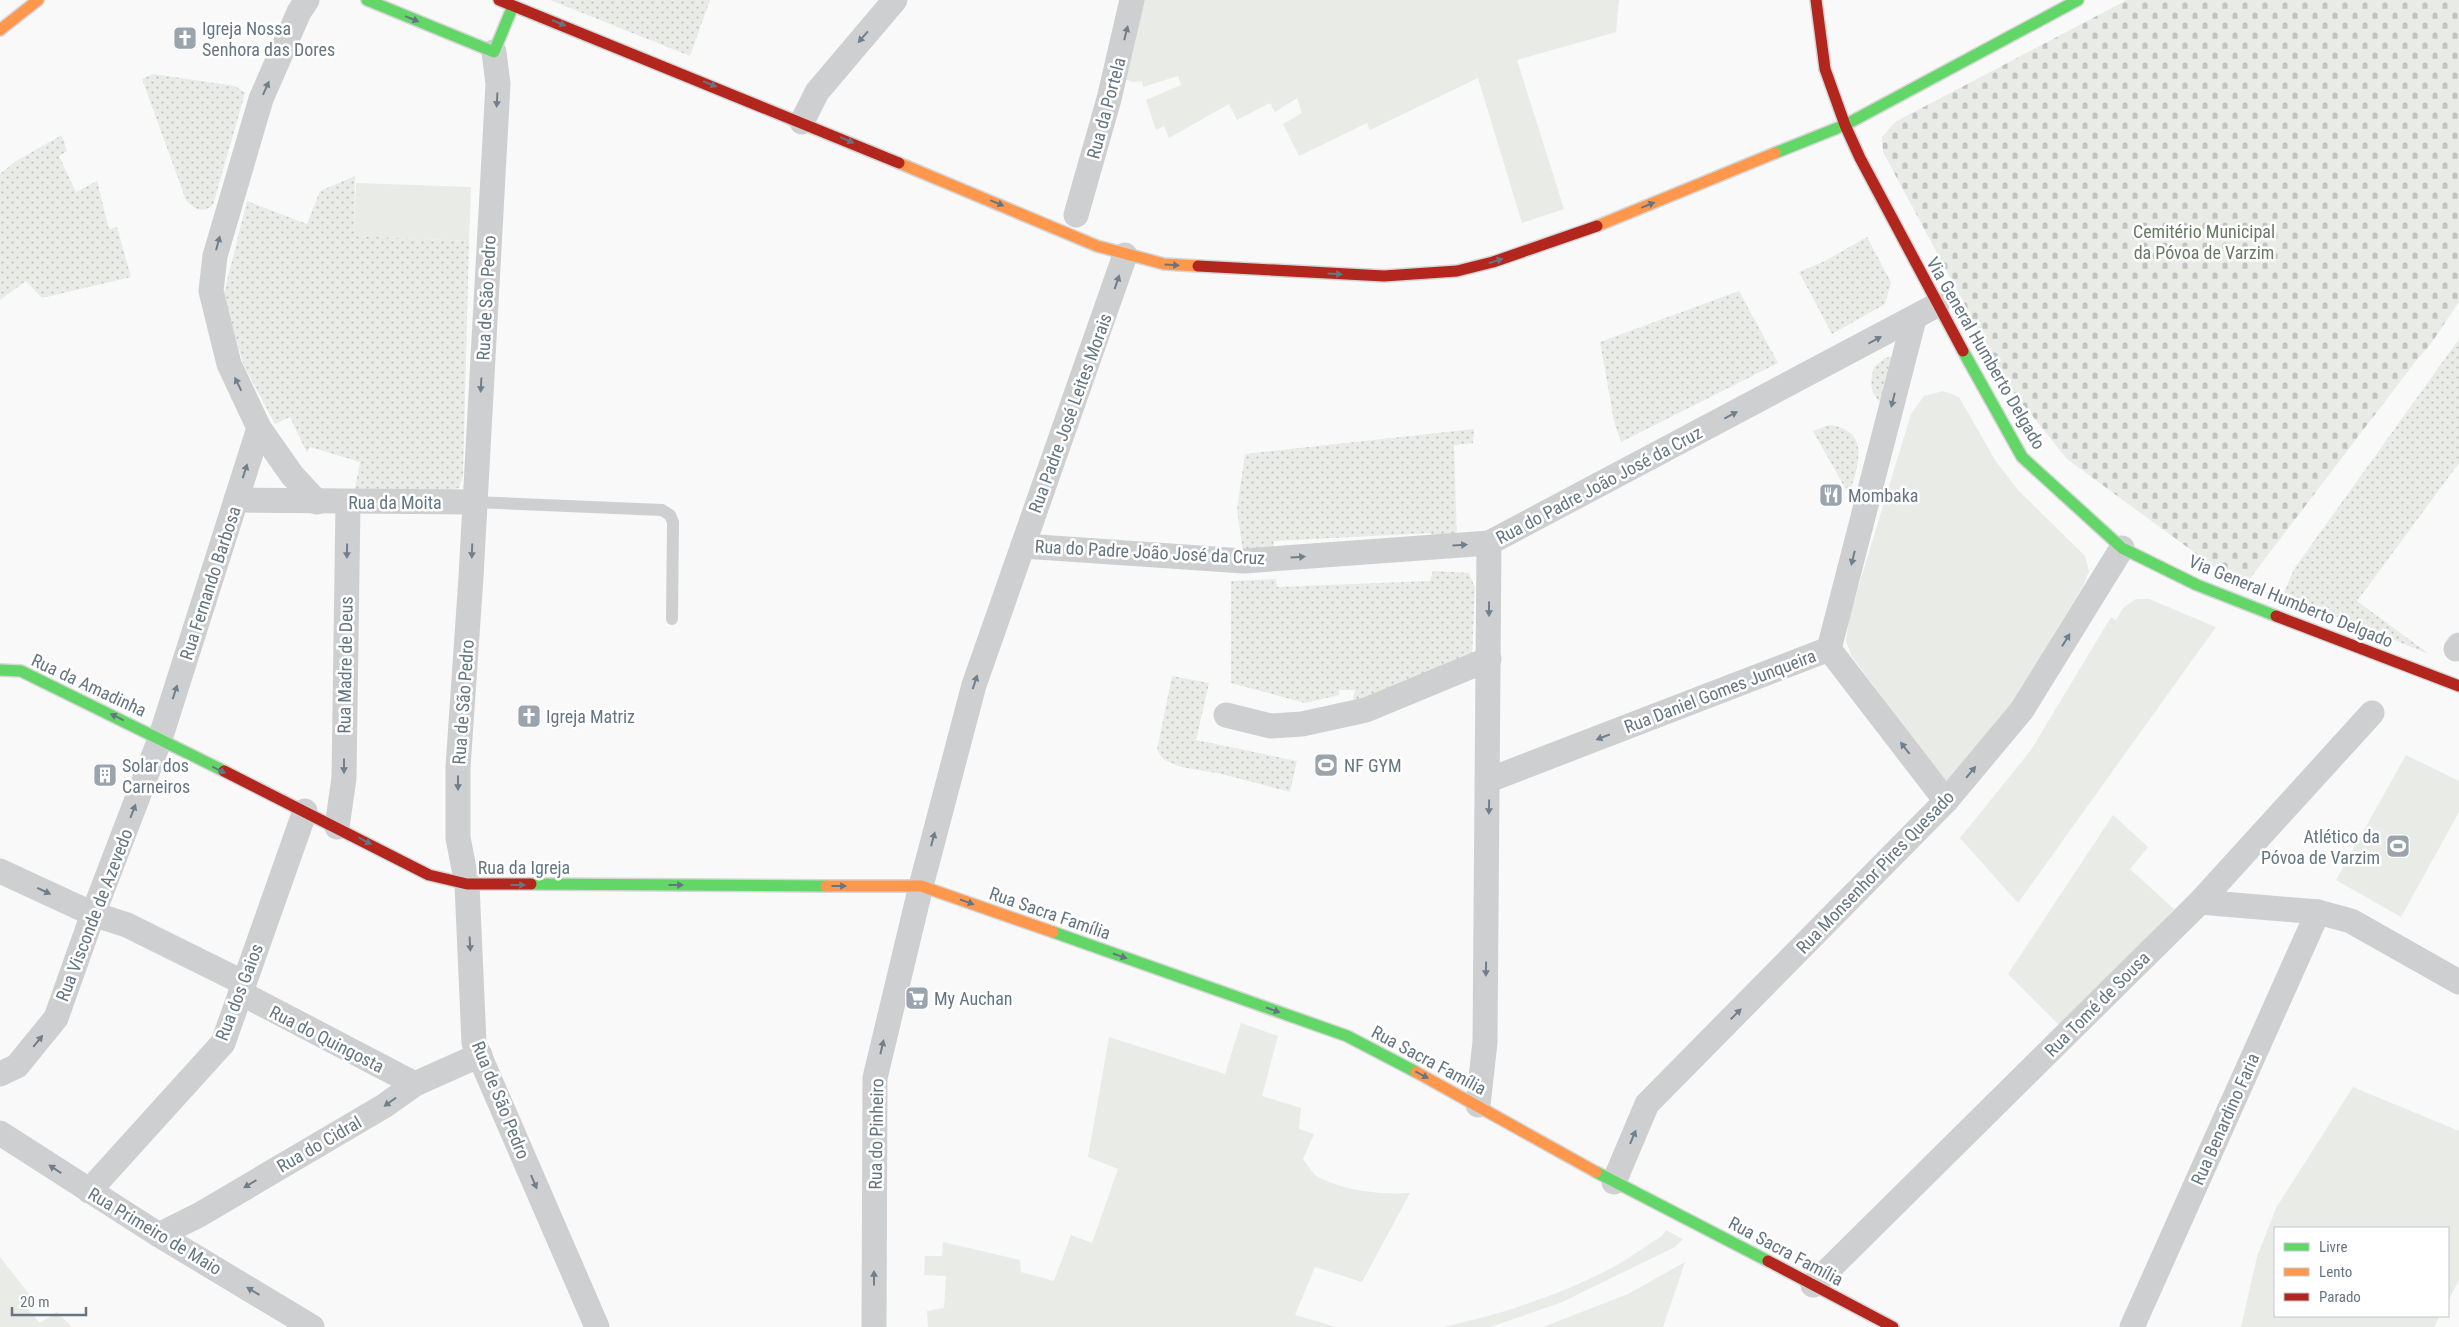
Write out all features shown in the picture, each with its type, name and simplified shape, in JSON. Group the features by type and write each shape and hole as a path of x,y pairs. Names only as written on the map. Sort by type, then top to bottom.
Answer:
{"street":[{"path":"0,30 38,0"},
{"path":"306,0 261,99 215,256 211,292 229,364 259,428 292,475 317,502"},
{"path":"367,0 494,52 513,6"},
{"path":"499,0 802,122 1097,246 1125,255 1164,264 1384,276 1457,271 1493,262 1589,228 1845,125 2078,0"},
{"path":"802,122 817,92 895,0"},
{"name":"Rua da Portela","path":"1076,216 1109,99 1132,0"},
{"name":"Via General Humberto Delgado","path":"1816,0 1825,69 1845,125 1860,158 1937,306 2022,457 2122,548 2197,584 2290,622 2459,686"},
{"name":"Rua de São Pedro","path":"494,52 498,84 471,577 458,767 458,838 467,884 474,1043 597,1327"},
{"path":"1037,220 1076,216 1097,246"},
{"name":"Rua Padre José Leites Morais","path":"921,886 974,685 1125,255"},
{"name":"Rua do Padre João José da Cruz","path":"1023,546 1244,561 1489,543 1937,306"},
{"name":"Rua Daniel Gomes Junqueira","path":"1489,780 1829,650 1914,319"},
{"name":"Rua Fernando Barbosa","path":"160,739 259,428"},
{"name":"Rua da Moita","path":"236,500 348,503 474,502"},
{"name":"Rua Madre de Deus","path":"337,827 344,778 348,503"},
{"path":"1478,1105 1485,1042 1489,780 1489,543"},
{"name":"Rua Monsenhor Pires Quesado","path":"1614,1182 1647,1104 1946,801 2022,710 2122,548"},
{"path":"1829,650 1946,801"},
{"path":"1226,715 1271,726 1302,724 1366,710 1489,659"},
{"name":"Rua da Amadinha","path":"0,670 21,671 160,739"},
{"name":"Rua Tomé de Sousa","path":"1813,1285 2200,902 2372,713"},
{"name":"Rua da Igreja","path":"160,739 174,748 337,827 429,875 467,884 921,886"},
{"name":"Rua Visconde de Azevedo","path":"1,1072 17,1066 56,1018 93,914 160,739"},
{"name":"Rua dos Gaios","path":"89,1191 223,1043 305,812"},
{"name":"Rua do Quingosta","path":"0,871 93,914 127,925 415,1084"},
{"name":"Rua Sacra Família","path":"921,886 1347,1036 1478,1105 1614,1182 1734,1242 1893,1327"},
{"name":"Rua do Pinheiro","path":"874,1327 875,1078 921,886"},
{"path":"2200,902 2318,912 2350,921 2459,982"},
{"name":"Rua Benardino Faria","path":"2132,1327 2318,912"},
{"name":"Rua do Cidral","path":"159,1235 199,1215 384,1106 415,1084 480,1055"},
{"name":"Rua Primeiro de Maio","path":"0,1133 299,1323"}],"lane":[{"path":"474,502 662,510 670,515 673,522 672,619"}],"green space":[{"path":"550,0 710,0 690,56"},
{"path":"1140,0 1619,0 1616,32 1517,60 1564,209 1522,223 1478,78 1370,130 1367,123 1299,156 1283,124 1302,113 1297,98 1275,112 1270,103 1237,120 1229,104 1169,138 1164,126 1156,130 1146,100 1181,85 1178,76 1143,87 1142,81 1133,82 1121,78"},
{"name":"Cemitério Municipal da Póvoa de Varzim","path":"2127,0 2459,0 2459,302 2430,345 2248,581 2217,569 2067,459 2009,387 1883,152 1882,137 1895,122"},
{"path":"153,74 235,86 245,93 213,205 209,208 202,210 195,208 186,200 142,79"},
{"path":"62,135 67,151 59,156 76,192 97,181 109,229 117,227 131,277 42,298 26,281 0,300 0,174 16,161"},
{"path":"355,176 354,236 469,241 463,476 459,488 447,491 354,493 360,462 310,447 307,453 290,417 275,424 244,366 223,297 247,201 307,224 320,191"},
{"path":"356,183 471,187 469,241 354,236"},
{"path":"1867,237 1891,282 1885,304 1832,334 1799,272 1823,262"},
{"path":"1739,291 1778,363 1621,442 1614,421 1600,342"},
{"path":"2459,339 2459,463 2357,601 2429,654 2283,595 2294,569"},
{"path":"1895,356 1883,404 1873,392 1872,378 1874,367 1885,358"},
{"path":"1943,391 1959,397 1995,460 2018,490 2085,556 2089,571 2083,586 2001,722 1951,782 1942,779 1851,655 1846,641 1849,618 1911,414 1924,396"},
{"path":"1829,425 1843,428 1852,434 1857,442 1859,451 1858,462 1849,495 1813,431"},
{"path":"1474,429 1473,443 1454,445 1457,540 1431,542 1431,533 1274,541 1273,550 1243,551 1237,510 1245,454"},
{"path":"1433,571 1469,573 1475,588 1472,655 1362,700 1353,700 1355,690 1339,690 1339,695 1305,703 1231,683 1231,581 1276,579 1277,587 1430,581"},
{"path":"2136,599 2149,599 2216,627 2018,903 1960,838 2031,750 2111,617 2116,620 2124,607"},
{"path":"1172,676 1209,683 1196,740 1297,761 1290,792 1222,774 1181,767 1163,759 1157,750"},
{"name":"Atlético da Póvoa de Varzim","path":"2406,755 2459,781 2459,812 2401,917 2336,880"},
{"path":"2113,815 2148,847 2130,869 2174,909 2062,1028 2008,974"},
{"path":"1241,1023 1278,1036 1262,1096 1301,1108 1299,1129 1314,1134 1303,1159 1314,1174 1329,1182 1351,1189 1375,1193 1410,1193 1362,1282 1315,1267 1295,1315 1336,1327 928,1327 927,1311 944,1308 946,1276 924,1275 925,1256 942,1256 943,1242 1020,1260 1021,1272 1054,1281 1071,1235 1092,1243 1118,1169 1088,1157 1109,1037 1225,1074"},
{"path":"2353,1087 2459,1131 2459,1280 2449,1299 2449,1227 2274,1227 2274,1317 2439,1317 2434,1327 2241,1327 2257,1257 2276,1208"},
{"path":"1666,1230 1683,1239 1675,1247 1560,1303 1490,1327 1443,1327 1488,1316 1576,1285 1623,1262 1662,1236"},
{"path":"0,1257 32,1298 24,1305 40,1323 57,1312 72,1327 0,1327"},
{"path":"1685,1262 1663,1327 1543,1327 1628,1294"}],"traffic: fast":[{"path":"367,0 494,52 513,6"},
{"path":"1775,153 1845,125 2078,0"},
{"path":"1963,351 2022,457 2122,548 2197,585 2276,616"},
{"path":"0,670 21,671 224,771"},
{"path":"531,884 826,886"},
{"path":"1053,932 1347,1036 1416,1072"},
{"path":"1596,1172 1768,1261"}],"traffic: slow":[{"path":"0,30 38,0"},
{"path":"1597,226 1775,153"},
{"path":"899,163 1097,246 1164,264 1198,266"},
{"path":"826,886 921,886 1053,932"},
{"path":"1416,1072 1596,1172"}],"traffic: jam":[{"path":"499,0 899,163"},
{"path":"1816,0 1825,69 1845,125 1860,158 1963,351"},
{"path":"1198,266 1384,276 1457,271 1493,262 1597,226"},
{"path":"2276,616 2459,686"},
{"path":"224,771 429,875 467,884 531,884"},
{"path":"1768,1261 1893,1327"}],"place":[{"name":"Igreja Nossa Senhora das Dores","path":"185,38"},
{"name":"Mombaka","path":"1831,495"},
{"name":"Igreja Matriz","path":"529,716"},
{"name":"NF GYM","path":"1326,765"},
{"name":"Solar dos Carneiros","path":"105,775"},
{"name":"Atlético da Póvoa de Varzim","path":"2398,846"},
{"name":"My Auchan","path":"917,998"}]}
